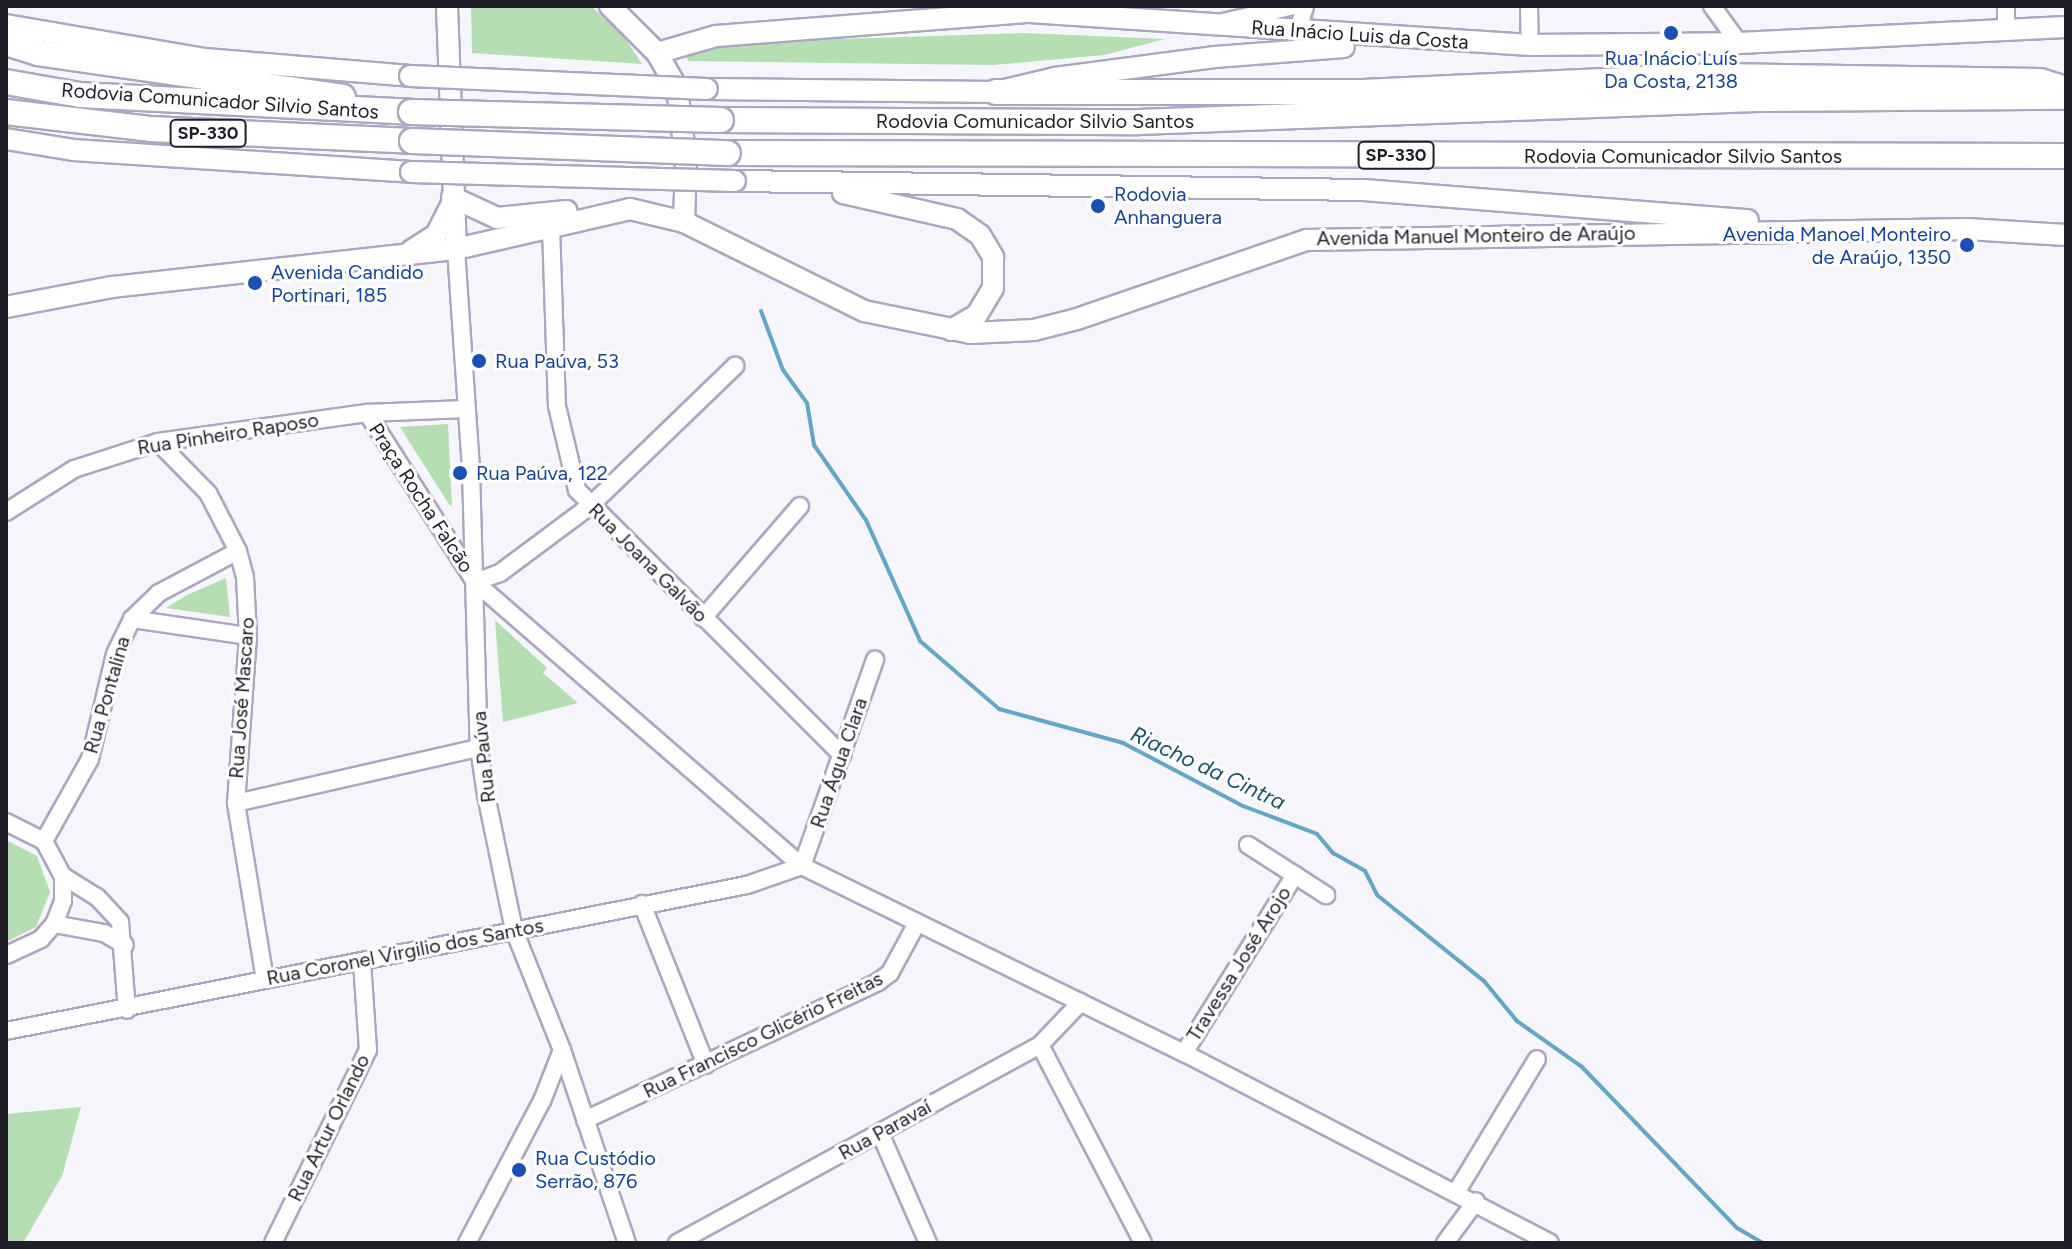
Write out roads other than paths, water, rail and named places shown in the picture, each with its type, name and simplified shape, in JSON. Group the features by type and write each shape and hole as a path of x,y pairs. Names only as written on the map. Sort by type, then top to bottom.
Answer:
{"highway":[{"path":"6,43 38,53 331,95 407,112"},
{"path":"996,92 1363,92 1719,76 2040,81 2066,88"},
{"name":"Rodovia Comunicador Silvio Santos","path":"6,82 80,95 407,112 721,120 1138,122 1757,99 2066,97"},
{"name":"Rodovia Comunicador Silvio Santos","path":"6,112 150,129 728,153 2066,156"}],"main road":[{"path":"610,6 657,53 682,106 684,222"},
{"path":"449,8 452,197 456,249"},
{"name":"Rua Inácio Luis da Costa","path":"657,53 716,36 1030,12 1382,39 1530,45 1739,43 2006,16 2066,27"},
{"path":"6,25 205,59 410,76 707,89 996,92 1055,78 1382,39"},
{"path":"6,139 73,150 411,172 819,186 1364,190 1682,213 1827,231"},
{"path":"819,186 957,219 980,235 993,257 993,288 977,315 951,330"},
{"path":"452,197 497,218 603,212"},
{"path":"404,255 445,225 452,197"},
{"name":"Avenida Manuel Monteiro de Araújo","path":"603,212 640,210 684,222 864,311 951,330 1034,330 1307,240 1967,229 2066,235"},
{"path":"6,307 112,287 456,249 603,212"}],"street":[{"path":"1214,25 1294,6"},
{"path":"1297,33 1305,6"},
{"path":"1529,6 1530,45"},
{"path":"1712,6 1739,43"},
{"path":"1706,44 1713,30 1712,6"},
{"name":"Rua Joana Galvão","path":"551,227 560,432 577,490 842,755"},
{"name":"Rua Paúva","path":"456,249 475,582 479,748 514,930 562,1050 627,1243"},
{"path":"735,366 590,506 500,573 475,582 802,866 1184,1053 1476,1201 1528,1237 1550,1243"},
{"name":"Rua Pinheiro Raposo","path":"6,512 74,469 158,442 367,413 465,409"},
{"name":"Praça Rocha Falcão","path":"367,413 475,582"},
{"name":"Rua José Mascaro","path":"158,442 208,493 238,551 248,602 248,636 236,803 265,980"},
{"path":"703,618 800,506"},
{"name":"Rua Pontalina","path":"44,841 90,759 115,654 132,619 159,593 238,551"},
{"path":"132,619 248,636"},
{"name":"Rua Água Clara","path":"802,866 875,660"},
{"path":"236,803 479,748"},
{"path":"6,822 44,841 63,876 111,908 125,945 127,1010"},
{"name":"Travessa José Arojo","path":"1248,845 1326,895"},
{"name":"Rua Coronel Virgilio dos Santos","path":"6,1031 127,1010 747,885 802,866"},
{"name":"Travessa José Arojo","path":"1184,1053 1295,875"},
{"path":"6,955 41,939 54,924 63,901 63,876"},
{"path":"642,904 706,1065"},
{"name":"Rua Francisco Glicério Freitas","path":"585,1120 878,982 890,973 917,923"},
{"path":"54,924 104,933 125,945"},
{"name":"Rua Artur Orlando","path":"273,1243 368,1050 362,961"},
{"name":"Rua Paravaí","path":"677,1243 1040,1045 1081,1002"},
{"path":"1040,1045 1143,1243"},
{"path":"467,1243 542,1101 562,1050"},
{"path":"1457,1191 1537,1059"},
{"path":"880,1133 928,1243"},
{"path":"1445,1243 1476,1201"}],"waterway":[{"name":"Riacho da Cintra","path":"761,311 783,370 807,403 814,445 866,520 920,641 999,709 1123,743 1243,806 1317,834 1333,853 1365,871 1377,895 1484,981 1517,1021 1582,1067 1737,1228 1763,1243"}],"place":[{"name":"Rua Inácio Luís Da Costa, 2138","path":"1671,33"},
{"name":"Rodovia Anhanguera","path":"1098,206"},
{"name":"Avenida Manoel Monteiro de Araújo, 1350","path":"1967,245"},
{"name":"Avenida Candido Portinari, 185","path":"255,283"},
{"name":"Rua Paúva, 53","path":"479,361"},
{"name":"Rua Paúva, 122","path":"460,473"},
{"name":"Rua Custódio Serrão, 876","path":"519,1170"}]}
